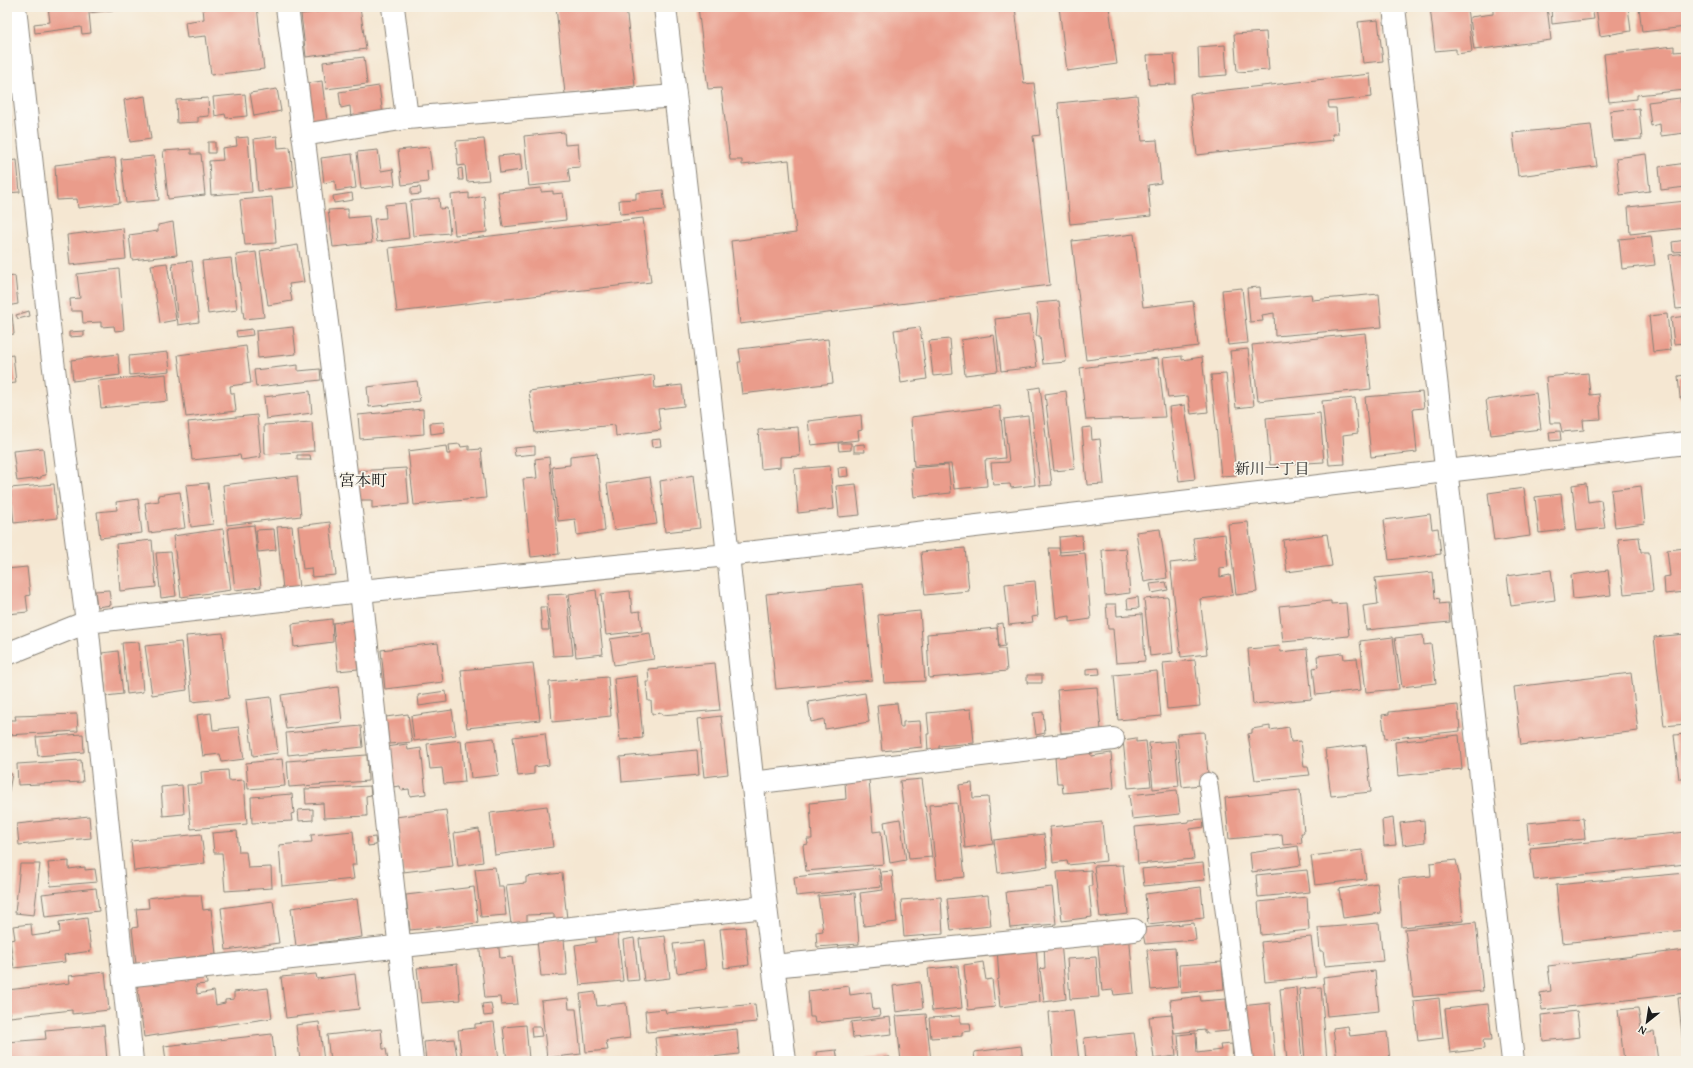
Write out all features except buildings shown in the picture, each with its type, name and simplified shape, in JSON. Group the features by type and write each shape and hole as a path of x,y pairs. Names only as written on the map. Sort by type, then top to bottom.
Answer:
{"street":[{"path":"15,7 52,353 87,622 132,1061"},
{"path":"287,7 361,590 412,1061"},
{"path":"393,7 407,118"},
{"path":"665,7 728,554 766,907 785,1061"},
{"path":"1394,7 1513,1061"},
{"path":"303,135 407,118 675,96"},
{"path":"7,654 87,622 361,590 728,554 1686,443"},
{"path":"752,783 1114,739"},
{"path":"124,976 766,907"},
{"path":"773,966 1134,930"}],"lane":[{"path":"1208,782 1244,1061"}],"district":[{"name":"新川一丁目","path":"1272,468"},
{"name":"宮本町","path":"363,480"}]}
